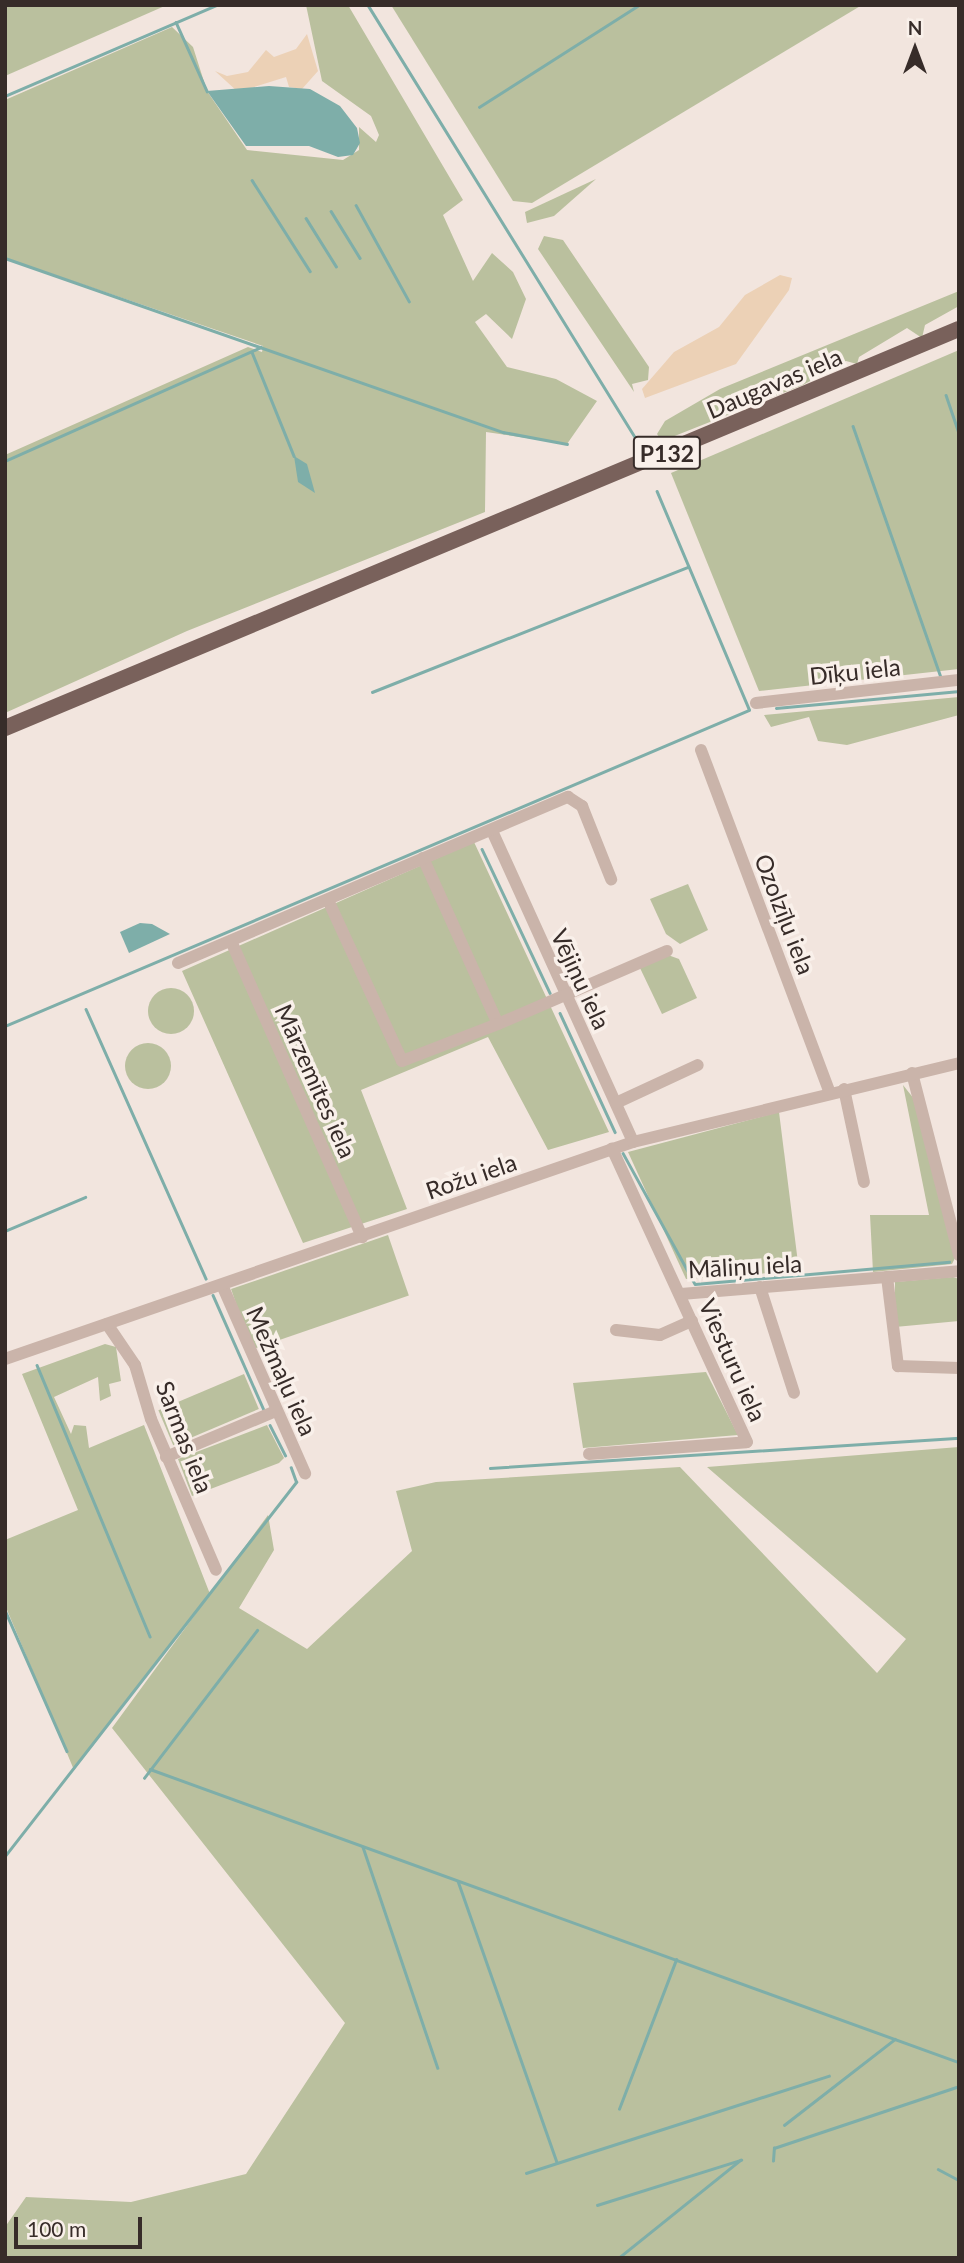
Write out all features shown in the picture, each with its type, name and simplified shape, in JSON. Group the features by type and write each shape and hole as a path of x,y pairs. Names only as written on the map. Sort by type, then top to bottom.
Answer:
{"main road":[{"name":"Daugavas iela","path":"5,728 375,577 959,329"}],"street":[{"name":"Dīķu iela","path":"756,703 959,680"},
{"name":"Ozolzīļu iela","path":"701,750 830,1093"},
{"path":"178,963 423,858 493,833 574,796 611,879"},
{"name":"Vējiņu iela","path":"493,833 634,1142"},
{"path":"423,858 498,1024"},
{"path":"328,900 402,1061 566,997 667,951"},
{"name":"Mārzemītes iela","path":"231,941 362,1237"},
{"name":"Rožu iela","path":"5,1359 634,1142 959,1063"},
{"path":"616,1103 698,1065"},
{"path":"912,1073 955,1215 959,1255"},
{"path":"895,1077 921,1097"},
{"path":"844,1089 864,1182"},
{"name":"Māliņu iela","path":"612,1149 681,1294 959,1271"},
{"path":"887,1277 898,1366 959,1368"},
{"name":"Mežmaļu iela","path":"222,1285 305,1473"},
{"path":"760,1287 793,1393"},
{"name":"Viesturu iela","path":"589,1454 747,1442 681,1294"},
{"path":"616,1330 660,1335 692,1321"},
{"name":"Sarmas iela","path":"107,1324 135,1365 166,1457 216,1570"},
{"path":"166,1457 276,1411"}],"green space":[{"path":"5,5 167,5 5,76"},
{"path":"306,5 348,5 463,200 443,215 473,281 492,253 513,272 526,299 512,339 486,314 475,322 507,367 556,379 597,401 567,444 486,432 485,512 187,631 5,713 5,455 248,347 262,352 263,346 5,258 5,100 172,27 193,47 207,91 247,150 343,160 359,150 359,127 376,142 379,135 371,116 322,81"},
{"path":"391,5 862,5 532,203 513,201"},
{"path":"596,179 554,216 527,223 525,212"},
{"path":"544,236 563,240 649,367 648,380 632,384 634,392 538,249"},
{"path":"959,291 959,306 925,325 922,338 907,328 859,357 857,364 846,361 803,385 662,441 657,434 665,421 720,389"},
{"path":"959,350 959,669 759,691 671,473"},
{"path":"959,697 959,715 847,745 818,741 809,717 771,727 764,715"},
{"path":"474,842 609,1132 548,1150 488,1037 361,1090 407,1209 303,1243 182,971"},
{"path":"688,884 708,930 680,944 666,934 650,899"},
{"path":"668,955 679,959 697,998 662,1014 640,968"},
{"path":"171,988 187,995 194,1011 187,1027 171,1034 155,1027 148,1011 155,995"},
{"path":"148,1043 164,1050 171,1066 164,1082 148,1089 132,1082 125,1066 132,1050"},
{"path":"903,1085 918,1104 955,1258 952,1264 873,1272 870,1215 929,1215"},
{"path":"779,1112 799,1271 686,1279 628,1152"},
{"path":"388,1235 409,1296 252,1350 231,1289"},
{"path":"953,1277 959,1279 959,1321 895,1327 895,1282"},
{"path":"105,1344 116,1347 121,1381 109,1384 111,1396 100,1401 98,1377 54,1397 71,1434 74,1425 86,1426 89,1448 144,1425 210,1594 74,1770 5,1605 5,1540 78,1510 22,1374"},
{"path":"706,1372 738,1435 583,1448 573,1383"},
{"path":"244,1374 259,1409 173,1445 158,1410"},
{"path":"267,1425 284,1458 279,1463 192,1496 178,1459"},
{"path":"959,1447 959,2258 5,2258 5,2227 26,2197 131,2202 246,2174 345,2023 112,1728 268,1515 274,1550 239,1608 307,1649 412,1551 396,1491 436,1482 680,1467 877,1673 906,1639 707,1467"}],"sand":[{"path":"307,34 318,71 302,89 289,87 286,77 238,92 215,71 227,76 248,72 266,50 274,57 296,49"},
{"path":"780,275 792,278 789,290 736,364 645,398 642,389 674,352 719,327 745,295"}],"water":[{"path":"269,86 310,89 340,106 357,128 360,143 353,155 338,157 309,146 246,146 207,91"},
{"path":"294,456 307,464 315,493 298,482"},
{"path":"140,923 152,924 170,934 129,953 120,932"}],"waterway":[{"path":"5,96 216,5"},
{"path":"368,5 643,450"},
{"path":"479,107 639,5"},
{"path":"176,22 207,91"},
{"path":"252,180 310,271"},
{"path":"356,205 409,301"},
{"path":"331,211 360,258"},
{"path":"306,218 336,266"},
{"path":"5,258 503,432 567,444"},
{"path":"5,461 261,347"},
{"path":"252,352 294,456"},
{"path":"946,395 959,433"},
{"path":"853,426 940,675"},
{"path":"5,1026 749,710 657,492"},
{"path":"372,692 688,567"},
{"path":"776,708 959,691"},
{"path":"482,849 550,993"},
{"path":"86,1009 206,1278"},
{"path":"560,1013 615,1132"},
{"path":"623,1153 695,1284 949,1262"},
{"path":"5,1231 85,1197"},
{"path":"213,1295 264,1410"},
{"path":"37,1365 150,1636"},
{"path":"270,1425 285,1455"},
{"path":"490,1468 959,1438"},
{"path":"5,1856 296,1482 291,1468"},
{"path":"5,1610 67,1751"},
{"path":"144,1778 257,1630"},
{"path":"150,1769 958,2062"},
{"path":"363,1847 438,2068"},
{"path":"458,1881 557,2162"},
{"path":"619,2109 676,1960"},
{"path":"784,2125 895,2039"},
{"path":"526,2173 829,2076"},
{"path":"773,2161 774,2148 959,2086"},
{"path":"597,2205 741,2160 619,2258"},
{"path":"938,2169 959,2180"}]}
